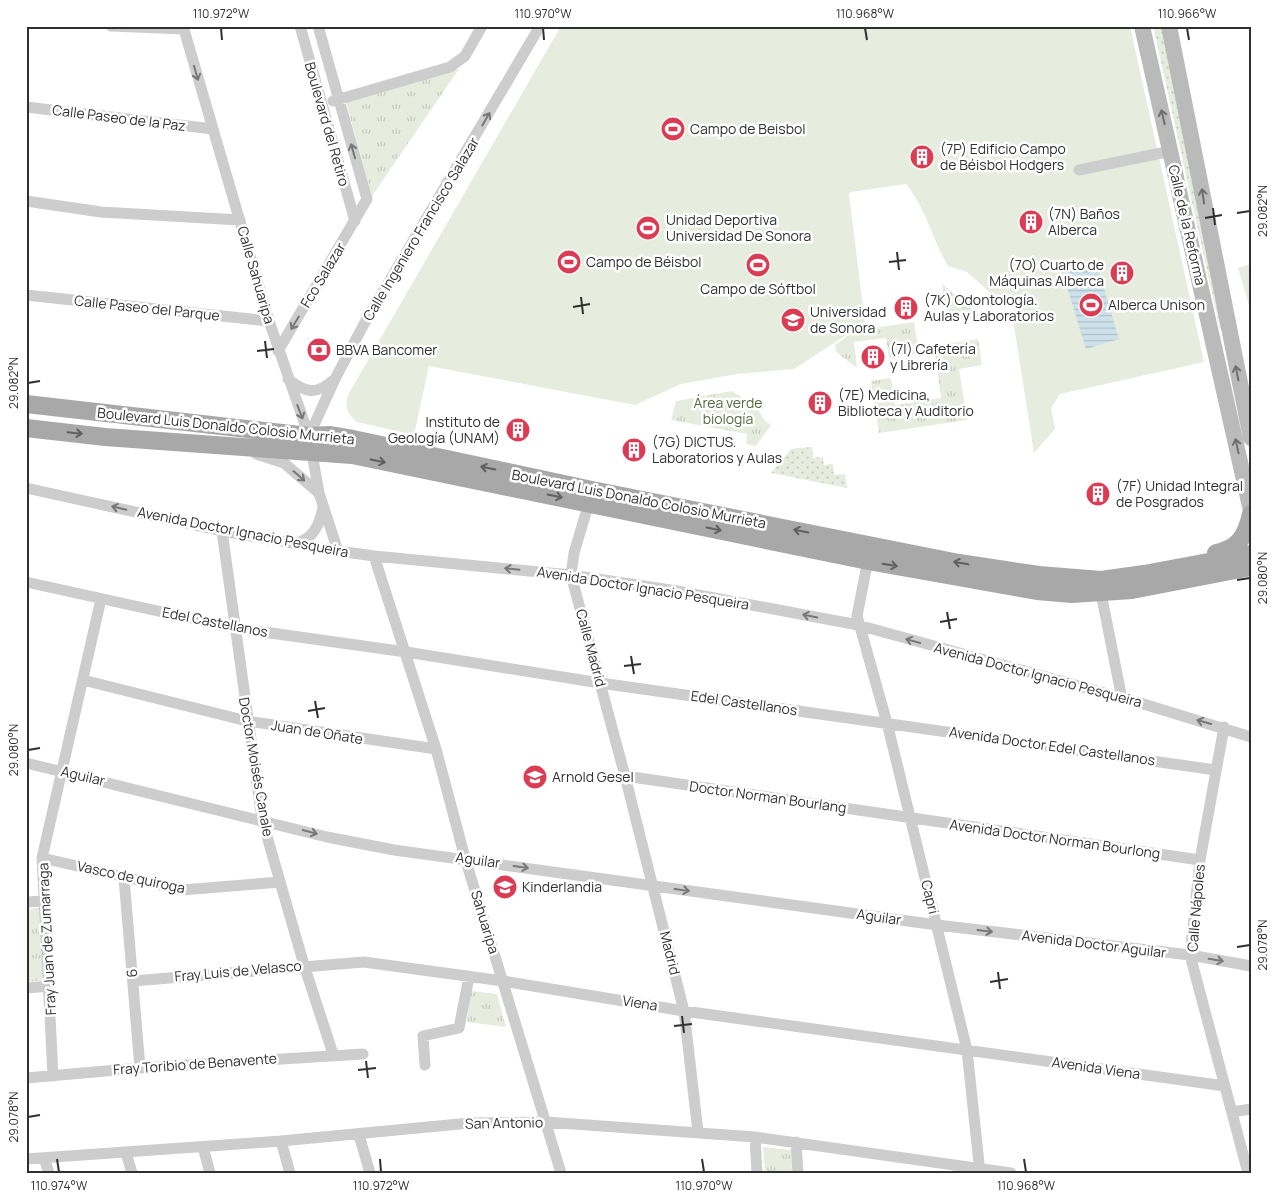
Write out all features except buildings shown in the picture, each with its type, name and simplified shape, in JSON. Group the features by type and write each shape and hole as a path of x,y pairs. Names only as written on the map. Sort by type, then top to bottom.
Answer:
{"main road":[{"name":"Calle de la Reforma","path":"1142,26 1251,512"},
{"name":"Calle de la Reforma","path":"1169,26 1251,438"},
{"name":"Boulevard Luis Donaldo Colosio Murrieta","path":"26,404 311,444 352,455 590,496 869,553 964,579 1036,591 1072,594 1132,590 1251,567"},
{"name":"Boulevard Luis Donaldo Colosio Murrieta","path":"26,428 222,446 311,444 329,435 354,439 590,496"},
{"path":"964,579 988,576 1048,584 1234,548 1247,531 1251,512"},
{"name":"Boulevard Luis Donaldo Colosio Murrieta","path":"869,553 959,563 1072,579 1101,580 1251,554"}],"street":[{"path":"111,26 183,28"},
{"name":"Boulevard del Retiro","path":"300,26 355,221"},
{"name":"Boulevard del Retiro","path":"318,26 367,198"},
{"path":"322,104 457,63 465,56 482,26"},
{"name":"Calle Ingeniero Francisco Salazar","path":"311,444 335,379 413,239 450,182 540,26"},
{"name":"Calle Sahuaripa","path":"183,28 278,351 311,444 319,493 338,551"},
{"name":"Calle Paseo de la Paz","path":"26,107 213,129"},
{"path":"1079,170 1171,151"},
{"name":"Fco Salazar","path":"278,351 367,198"},
{"path":"26,201 101,212 240,220"},
{"name":"Calle Paseo del Parque","path":"26,295 269,320"},
{"path":"288,379 297,386 314,391 321,390 335,379"},
{"path":"222,446 265,456 284,463 319,493"},
{"path":"319,493 320,469 328,461 352,455"},
{"name":"Avenida Doctor Ignacio Pesqueira","path":"26,488 222,531 338,551 571,575 677,591 858,625 1224,727 1251,737"},
{"name":"Calle Madrid","path":"590,496 574,553 571,575 626,776"},
{"path":"296,543 304,541 316,530 323,507"},
{"name":"Doctor Moisés Canale","path":"222,531 262,819 304,965 333,1054"},
{"name":"Capri","path":"869,553 857,610 858,625 887,723 968,1050 980,1170"},
{"name":"Sahuaripa","path":"374,556 436,749 465,858 561,1173"},
{"name":"Edel Castellanos","path":"26,582 235,628 406,652"},
{"path":"1101,593 1122,698"},
{"name":"Fray Juan de Zumarraga","path":"53,1076 50,986 43,901 42,858 101,599"},
{"path":"406,652 600,683"},
{"name":"Juan de Oñate","path":"83,680 247,721 436,749"},
{"name":"Edel Castellanos","path":"600,683 887,723"},
{"name":"Avenida Doctor Edel Castellanos","path":"887,723 1216,770"},
{"name":"Calle Nápoles","path":"1224,727 1200,860 1190,956 1248,1173"},
{"name":"Aguilar","path":"26,763 262,819 327,837 394,850 465,858 937,926"},
{"name":"Doctor Norman Bourlang","path":"626,776 910,817"},
{"name":"Madrid","path":"626,776 684,1010 698,1132"},
{"name":"Avenida Doctor Norman Bourlong","path":"910,817 1200,860"},
{"name":"Vasco de quiroga","path":"42,858 124,878 188,890 280,882"},
{"name":"6","path":"124,878 140,1068"},
{"path":"26,902 43,901"},
{"name":"Avenida Doctor Aguilar","path":"937,926 1190,956 1251,966"},
{"name":"Viena","path":"343,962 364,962 503,981 684,1010 968,1050"},
{"name":"Fray Luis de Velasco","path":"133,981 343,962"},
{"path":"425,1065 423,1036 459,1028 469,977"},
{"path":"26,988 50,986"},
{"name":"Avenida Viena","path":"968,1050 1226,1086"},
{"name":"Fray Toribio de Benavente","path":"26,1078 333,1054 364,1054"},
{"path":"1232,1112 1251,1109"},
{"name":"San Antonio","path":"26,1159 358,1135 470,1123 546,1122 755,1137 1011,1173"},
{"path":"358,1135 370,1173"},
{"path":"755,1137 757,1173"},
{"path":"280,1141 290,1173"},
{"path":"796,1142 798,1173"},
{"path":"203,1146 210,1173"},
{"path":"126,1152 132,1173"},
{"path":"44,1158 48,1173"}],"green space":[{"name":"Unidad Deportiva Universidad De Sonora","path":"561,26 1130,26 1204,362 1060,394 1051,408 1055,429 1034,453 1012,313 1015,313 1013,296 996,298 967,272 948,266 919,203 906,184 851,192 849,194 865,323 794,369 737,374 681,384 635,405 429,366 414,435 357,422 347,409 349,393"},
{"path":"1153,26 1162,26 1222,329 1220,329"},
{"path":"459,69 372,196 345,99"},
{"path":"1251,264 1251,312 1238,268"},
{"path":"942,284 981,317 947,322"},
{"path":"914,322 919,354 889,358 886,338 854,342 857,368 836,352 835,345 854,331"},
{"path":"978,339 982,365 959,369 967,420 879,433 871,381 891,378 895,405 941,398 934,346"},
{"name":"Área verde biología","path":"732,391 757,408 765,421 771,425 756,446 746,444 747,434 671,420 676,401"},
{"path":"812,447 813,458 823,457 824,465 833,464 834,475 845,474 847,488 771,473 791,449"},
{"path":"40,908 46,980 26,982 26,909"},
{"path":"471,991 497,994 506,1027 467,1022"},
{"path":"763,1147 791,1150 793,1173 765,1173"}],"water":[{"name":"Alberca Unison","path":"1096,262 1119,339 1086,349 1062,271"}],"place":[{"name":"Campo de Beisbol","path":"673,129"},
{"name":"(7P) Edificio Campo de Béisbol Hodgers","path":"922,157"},
{"name":"(7N) Baños Alberca","path":"1031,222"},
{"name":"Unidad Deportiva Universidad De Sonora","path":"648,228"},
{"name":"Campo de Béisbol","path":"569,262"},
{"name":"Campo de Sóftbol","path":"758,265"},
{"name":"(7O) Cuarto de Máquinas Alberca","path":"1122,273"},
{"name":"Alberca Unison","path":"1091,305"},
{"name":"(7K) Odontología. Aulas y Laboratorios","path":"906,308"},
{"name":"Universidad de Sonora","path":"793,320"},
{"name":"BBVA Bancomer","path":"319,350"},
{"name":"(7I) Cafetería y Librería","path":"873,357"},
{"name":"(7E) Medicina, Biblioteca y Auditorio","path":"820,403"},
{"name":"Instituto de Geología (UNAM)","path":"518,430"},
{"name":"(7G) DICTUS. Laboratorios y Aulas","path":"634,450"},
{"name":"(7F) Unidad Integral de Posgrados","path":"1098,494"},
{"name":"Arnold Gesel","path":"535,777"},
{"name":"Kinderlandia","path":"505,887"}]}
